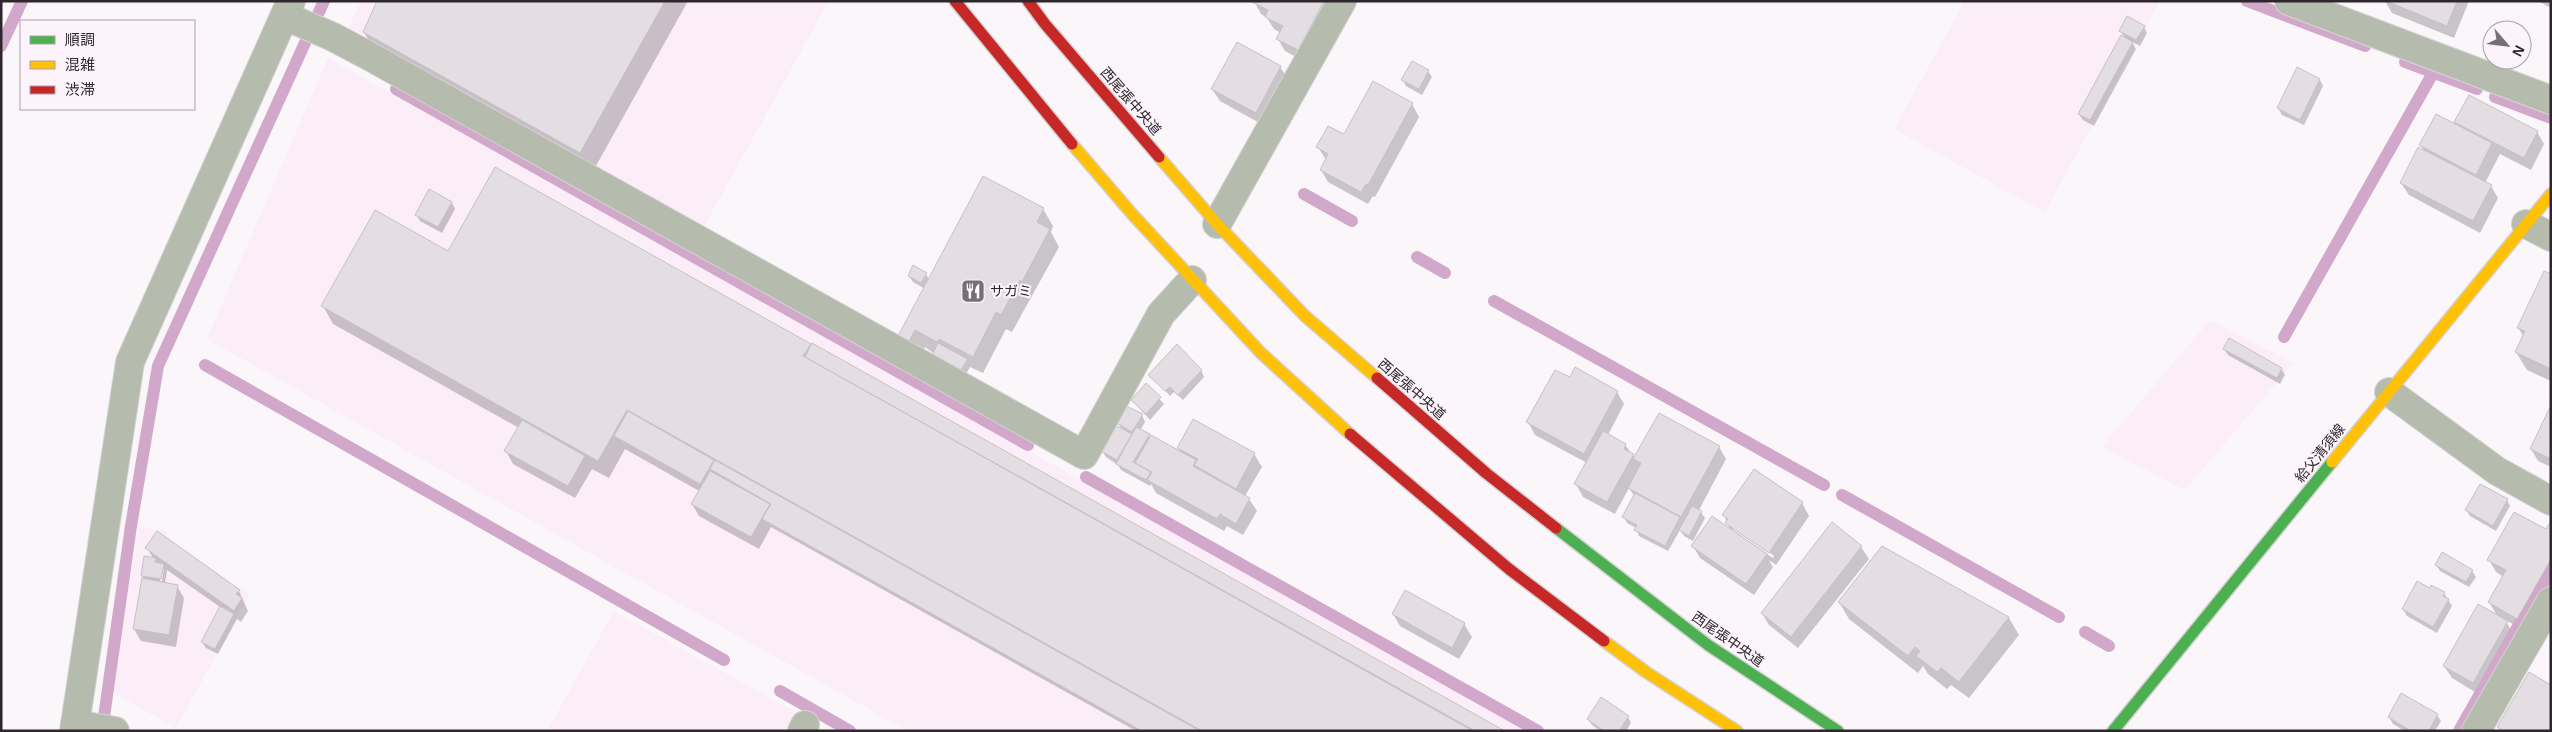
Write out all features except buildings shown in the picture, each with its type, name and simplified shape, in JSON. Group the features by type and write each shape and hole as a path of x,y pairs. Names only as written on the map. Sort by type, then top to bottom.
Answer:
{"main road":[{"path":"955,1 1032,98 1192,280 1261,352 1356,440 1509,568 1646,672 1737,731"},
{"name":"西尾張中央道","path":"1028,1 1045,24 1217,224 1305,316 1486,473 1708,645 1838,731"},
{"name":"給父清須線","path":"2113,731 2551,194"}],"street":[{"path":"1217,224 1342,1"},
{"path":"2289,1 2551,100"},
{"path":"89,728 130,362 291,12 327,34 1084,454 1161,314 1192,280"},
{"path":"2526,224 2551,237"},
{"path":"2389,392 2497,471 2551,501"},
{"path":"2476,731 2551,601"}],"shaded area":[{"path":"361,1 829,1 702,230 346,32"},
{"path":"1965,1 2160,1 2045,212 1894,129"},
{"path":"328,58 1528,731 908,731 207,339"},
{"path":"2210,320 2293,363 2185,490 2102,447"},
{"path":"139,527 166,531 166,535 249,595 176,728 112,692"},
{"path":"614,611 799,714 790,731 547,731"}],"waterway":[{"path":"1,46 22,1"},
{"path":"102,731 131,526 158,366 324,1"},
{"path":"2247,1 2365,46"},
{"path":"2405,62 2477,89"},
{"path":"2284,337 2433,73"},
{"path":"396,89 1028,445"},
{"path":"2495,97 2551,118"},
{"path":"1304,194 1352,221"},
{"path":"1417,257 1445,273"},
{"path":"1494,301 1824,485"},
{"path":"205,365 724,660"},
{"path":"1086,477 1538,731"},
{"path":"1842,495 2059,617"},
{"path":"2459,731 2551,568"},
{"path":"2085,632 2109,646"},
{"path":"780,691 850,731"}],"traffic: fast":[{"path":"2113,731 2332,462"},
{"path":"1556,528 1708,645 1838,731"}],"traffic: slow":[{"path":"1072,144 1133,215 1261,353 1350,434"},
{"path":"1159,157 1217,224 1305,316 1377,378"},
{"path":"2332,462 2551,194"},
{"path":"1604,641 1646,672 1737,731"}],"traffic: jam":[{"path":"955,1 1072,144"},
{"path":"1028,1 1045,24 1159,157"},
{"path":"1377,378 1486,473 1556,528"},
{"path":"1350,434 1509,569 1604,641"}],"place":[{"name":"サガミ","path":"973,291"}]}
